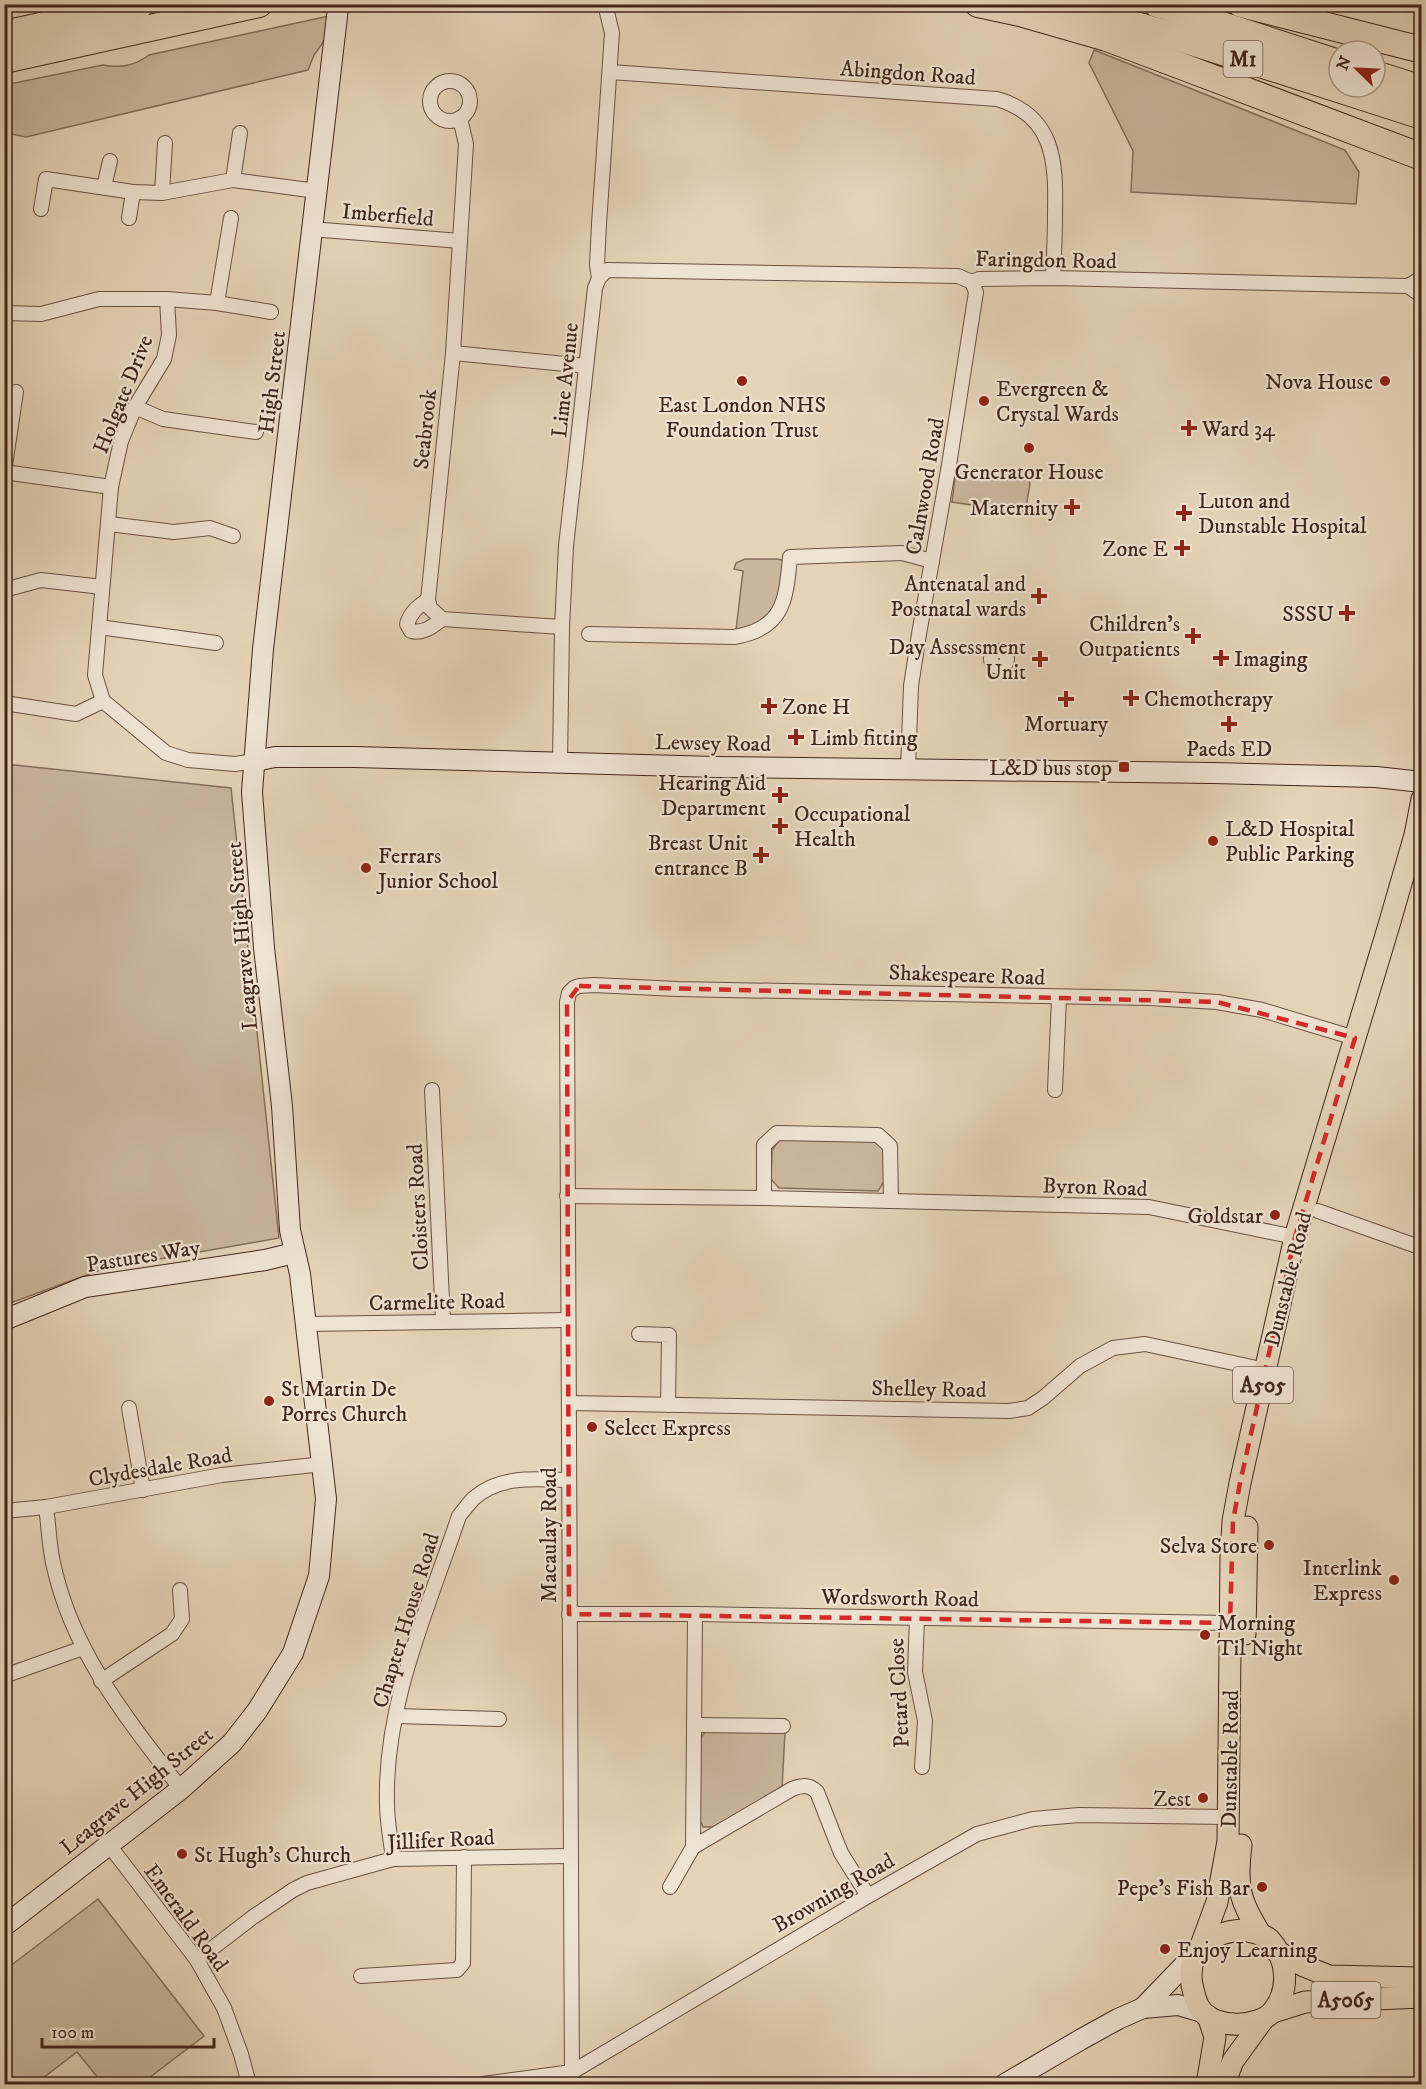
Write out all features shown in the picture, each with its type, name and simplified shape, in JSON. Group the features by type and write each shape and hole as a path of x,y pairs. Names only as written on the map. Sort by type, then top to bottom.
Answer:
{"highway":[{"path":"4,34 141,4"},
{"path":"4,60 259,4"},
{"path":"978,4 1020,13 1130,46 1422,158"},
{"name":"M1","path":"1063,4 1167,34 1422,116"},
{"name":"M1","path":"1157,4 1327,59"},
{"path":"1242,4 1422,50"},
{"path":"1387,78 1422,90"}],"main road":[{"name":"Dunstable Road","path":"1197,1951 1217,1902 1228,1841 1233,1521 1240,1483 1296,1237 1415,835 1422,799"},
{"name":"Dunstable Road","path":"1261,1935 1245,1910 1239,1891 1238,1870 1242,1835 1246,1530 1252,1493 1298,1286 1318,1211 1422,863"},
{"path":"1197,1951 1216,1936 1229,1931 1243,1930 1261,1935"},
{"name":"A505","path":"1224,2085 1233,2061 1281,1998 1285,1966 1269,1940 1261,1935"},
{"name":"A505","path":"1197,1951 1191,1969 1194,1994 1215,2037 1207,2085"},
{"name":"A5065","path":"1276,1951 1329,1976 1422,1978"},
{"name":"A5065","path":"1267,2017 1305,2002 1422,1997"},
{"path":"1205,2014 1231,2024 1245,2025 1267,2017"}],"street":[{"name":"Lime Avenue","path":"560,762 566,546 595,288 599,278 598,224 612,33 605,4"},
{"name":"High Street","path":"255,761 263,649 338,8"},
{"name":"Abingdon Road","path":"610,72 997,99 1012,104 1025,111 1033,120 1053,154 1056,187 1053,279"},
{"name":"Seabrook","path":"428,600 453,353 466,144 460,118"},
{"path":"233,180 240,133"},
{"path":"162,193 165,143"},
{"path":"104,187 110,160"},
{"path":"41,209 48,173 133,192 162,193 233,180 317,191"},
{"path":"129,218 133,192"},
{"path":"218,303 231,218"},
{"name":"Imberfield","path":"312,229 460,241"},
{"name":"Faringdon Road","path":"599,278 607,270 958,276 972,282 979,279 1053,279 1408,286 1422,293"},
{"path":"1408,286 1422,278"},
{"name":"Calnwood Road","path":"908,769 911,686 976,292 972,282"},
{"path":"4,313 41,314 99,299 167,299 218,303 271,312"},
{"name":"Holgate Drive","path":"103,702 94,675 111,487 121,441 135,407 164,359 169,335 167,299"},
{"path":"453,353 586,366"},
{"path":"16,392 4,472 111,487"},
{"path":"135,407 163,419 256,432"},
{"path":"109,524 174,532 210,528 233,536"},
{"path":"589,634 734,637 748,635 764,627 777,615 785,601 790,557 902,553 932,561"},
{"path":"4,590 41,580 102,587"},
{"path":"442,619 427,630 418,633 411,631 407,624 416,607 428,600 430,608 442,619 562,627"},
{"path":"99,627 216,643"},
{"path":"4,703 76,714 103,702 166,753 188,760 235,764 255,761"},
{"name":"Lewsey Road","path":"255,761 287,757 1376,777 1422,782"},
{"name":"Leagrave High Street","path":"4,1926 181,1789 232,1743 257,1711 293,1653 319,1576 326,1499 300,1274 290,1230 282,1106 263,935 252,792 255,761"},
{"name":"Shakespeare Road","path":"574,988 594,985 1059,998 1149,998 1217,1002 1262,1010 1355,1038"},
{"name":"Macaulay Road","path":"572,2078 567,1002 569,993 574,988"},
{"path":"1055,1090 1059,998"},
{"name":"Cloisters Road","path":"432,1090 443,1321"},
{"path":"764,1198 764,1145 777,1133 878,1135 890,1146 891,1201"},
{"name":"Byron Road","path":"567,1196 1149,1207 1296,1237"},
{"path":"1318,1211 1422,1248"},
{"name":"Pastures Way","path":"4,1320 85,1287 265,1260 294,1253"},
{"name":"Carmelite Road","path":"306,1324 568,1320"},
{"path":"639,1334 669,1335 668,1405"},
{"name":"Shelley Road","path":"569,1403 1009,1411 1028,1408 1080,1366 1113,1348 1145,1344 1266,1371"},
{"path":"129,1408 142,1490"},
{"name":"Clydesdale Road","path":"4,1511 46,1507 222,1475 323,1464"},
{"name":"Chapter House Road","path":"393,1859 387,1805 389,1761 402,1684 459,1516 474,1498 496,1485 512,1480 568,1480"},
{"path":"46,1507 53,1565 66,1609 83,1648 101,1681 124,1715 181,1789"},
{"path":"101,1681 172,1634 182,1619 180,1590"},
{"name":"Wordsworth Road","path":"569,1614 1230,1623"},
{"path":"670,1887 693,1847 695,1614"},
{"name":"Petard Close","path":"917,1618 915,1672 925,1721 922,1767"},
{"path":"4,1676 83,1648"},
{"path":"396,1716 498,1719"},
{"path":"694,1725 783,1726"},
{"path":"693,1847 792,1789 809,1786 817,1792 842,1853 868,1896"},
{"name":"Browning Road","path":"483,2085 572,2078 868,1896 977,1834 1033,1819 1079,1815 1228,1817"},
{"name":"Emerald Road","path":"109,1845 197,1960 224,2008 241,2054 249,2085"},
{"name":"Jillifer Road","path":"197,1960 293,1890 307,1883 393,1859 570,1856"},
{"path":"361,1976 457,1970 463,1963 464,1857"},
{"path":"1005,2085 1090,2035 1143,2008 1197,1951"},
{"path":"1143,2008 1178,2005 1205,2014"}],"highlighted area":[{"path":"579,986 1217,1002 1355,1038 1295,1237 1240,1483 1233,1521 1230,1623 569,1614 567,1002"}],"shaded area":[{"path":"329,16 329,34 314,55 308,70 26,137 11,134 11,128 5,129 7,107 5,107 4,85 103,65 128,65 149,55"},
{"path":"1094,50 1345,150 1359,172 1356,204 1131,192 1133,151 1089,63"},
{"path":"961,471 1029,479 1025,513 952,502 955,478"},
{"path":"745,559 777,559 782,560 785,564 779,604 772,613 750,628 736,630 743,571 734,569 736,563"},
{"path":"5,764 231,788 279,1238 103,1269 5,1305"},
{"path":"780,1139 874,1140 884,1149 885,1180 878,1191 779,1188 771,1179 772,1150"},
{"path":"707,1729 785,1732 782,1788 717,1827 703,1827 698,1815 698,1742"},
{"path":"98,1899 204,2036 141,2084 103,2084 77,2052 35,2084 12,2084 5,2074 5,1970"}],"place":[{"name":"East London NHS Foundation Trust","path":"742,381"},
{"name":"Nova House","path":"1385,381"},
{"name":"Evergreen & Crystal Wards","path":"984,401"},
{"name":"Ward 34","path":"1189,428"},
{"name":"Generator House","path":"1029,448"},
{"name":"Maternity","path":"1072,507"},
{"name":"Luton and Dunstable Hospital","path":"1184,513"},
{"name":"Zone E","path":"1182,548"},
{"name":"Antenatal and Postnatal wards","path":"1039,596"},
{"name":"SSSU","path":"1347,613"},
{"name":"Children's Outpatients","path":"1193,636"},
{"name":"Imaging","path":"1221,658"},
{"name":"Day Assessment Unit","path":"1040,659"},
{"name":"Chemotherapy","path":"1131,698"},
{"name":"Mortuary","path":"1066,699"},
{"name":"Zone H","path":"769,706"},
{"name":"Paeds ED","path":"1229,724"},
{"name":"Limb fitting","path":"796,737"},
{"name":"L&D bus stop","path":"1124,767"},
{"name":"Hearing Aid Department","path":"780,795"},
{"name":"Occupational Health","path":"780,826"},
{"name":"L&D Hospital Public Parking","path":"1213,841"},
{"name":"Breast Unit entrance B","path":"761,855"},
{"name":"Ferrars Junior School","path":"366,868"},
{"name":"Goldstar","path":"1275,1215"},
{"name":"St Martin De Porres Church","path":"269,1401"},
{"name":"Select Express","path":"592,1427"},
{"name":"Selva Store","path":"1269,1545"},
{"name":"Interlink Express","path":"1394,1580"},
{"name":"Morning Til Night","path":"1205,1635"},
{"name":"Zest","path":"1203,1798"},
{"name":"St Hugh's Church","path":"182,1854"},
{"name":"Pepe's Fish Bar","path":"1262,1887"},
{"name":"Enjoy Learning","path":"1165,1949"}]}
